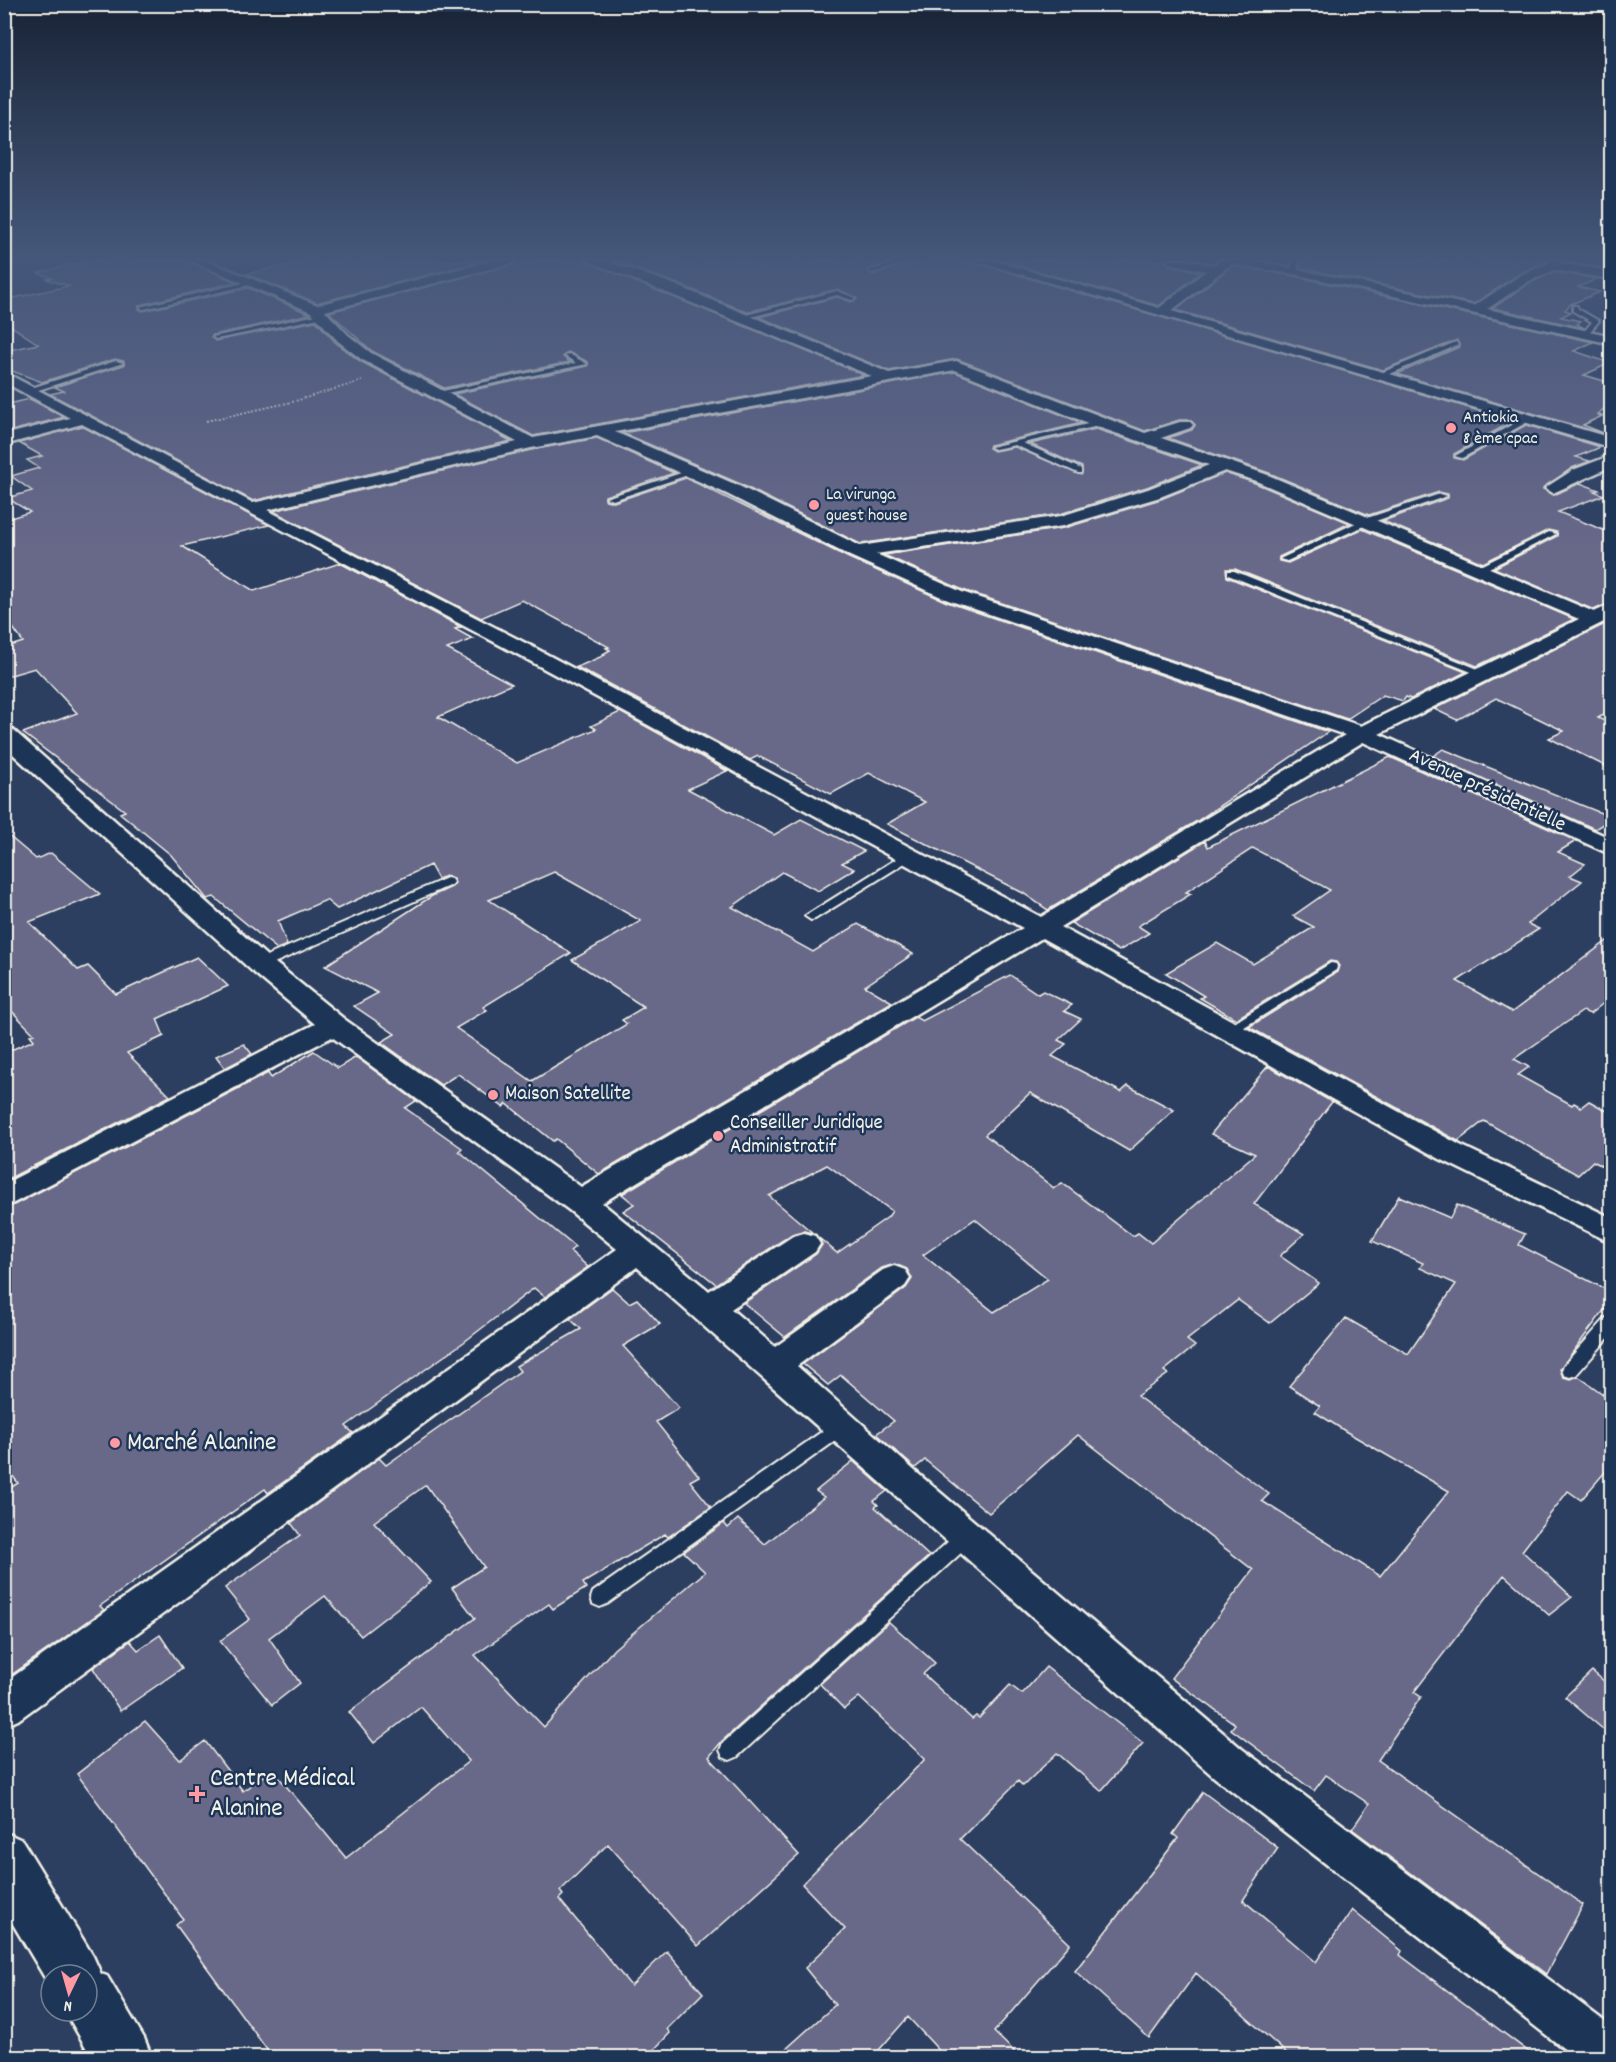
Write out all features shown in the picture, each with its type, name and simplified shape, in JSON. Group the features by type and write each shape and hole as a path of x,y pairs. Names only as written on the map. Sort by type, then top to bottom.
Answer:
{"highway":[{"path":"4,1858 68,1963"},
{"path":"99,2016 124,2058"}],"street":[{"path":"366,356 531,443"},
{"path":"837,356 889,378"},
{"path":"1316,356 1611,444"},
{"path":"251,509 531,443 956,364 1100,423 1225,465 1367,521 1478,570 1602,614"},
{"path":"4,376 251,509 524,650 909,855 1450,1152 1611,1232"},
{"path":"4,440 83,419"},
{"path":"1146,438 1185,425"},
{"name":"Avenue présidentielle","path":"597,430 693,472 856,552 954,596 1362,734 1611,848"},
{"path":"1553,488 1579,473 1611,460"},
{"path":"856,552 1063,521 1154,493 1225,465"},
{"path":"580,1202 832,1054 1362,734 1602,614"},
{"path":"4,734 260,964 334,1025 580,1202 708,1308 966,1537 1228,1763 1611,2056"},
{"path":"4,1197 334,1025"},
{"path":"708,1308 804,1244"},
{"path":"4,1707 637,1251"},
{"path":"772,1366 894,1278"}],"lane":[{"path":"437,393 583,364 569,356"},
{"path":"1380,375 1426,356"},
{"path":"29,390 118,363"},
{"path":"1459,456 1529,418"},
{"path":"994,447 1100,423"},
{"path":"1015,442 1078,471"},
{"path":"610,498 693,472"},
{"path":"1284,559 1367,521 1443,496"},
{"path":"1478,570 1552,534"},
{"path":"1231,573 1483,673"},
{"path":"811,916 909,855"},
{"path":"260,964 447,882"},
{"path":"1228,1030 1331,967"},
{"path":"1570,1370 1611,1322"},
{"path":"600,1598 843,1426"},
{"path":"730,1750 966,1537"}],"path":[{"path":"206,422 292,402 395,371"}],"building":[{"path":"4,356 354,356 511,441 253,501 50,394 64,391 55,387 124,365 124,361 115,359 42,382 4,368"},
{"path":"382,356 564,356 570,362 444,388"},
{"path":"576,356 818,356 864,375 533,436 454,394 587,366 588,362"},
{"path":"853,356 1295,356 1513,421 1454,454 1454,458 1463,460 1526,425 1601,447 1576,457 1590,461 1572,468 1543,489 1554,495 1580,483 1599,490 1594,491 1604,495 1558,512 1611,533 1611,602 1594,610 1494,568 1557,536 1557,532 1548,530 1483,563 1383,521 1448,498 1448,494 1439,492 1369,515 1269,473 1168,438 1192,430 1195,425 1190,420 1179,420 1145,431 957,359 889,371"},
{"path":"1335,356 1417,356 1383,370"},
{"path":"1438,356 1590,356 1610,363 1584,375 1611,383 1611,404 1597,414 1602,416 1583,425 1611,436 1397,374"},
{"path":"955,372 1082,423 990,445 989,448 994,451 1015,447 1081,475 1082,467 1030,444 1096,429 1202,465 1147,487 1060,514 860,544 738,483 623,433"},
{"path":"30,399 64,417 4,433 4,405"},
{"path":"82,426 269,525 182,546 254,591 340,563 461,627 455,629 473,639 447,649 512,684 438,717 517,763 596,729 591,726 620,712 727,771 688,789 774,835 801,819 864,851 842,863 854,869 818,891 782,872 732,907 813,952 858,924 913,954 865,986 892,1002 599,1174 556,1139 553,1141 507,1104 503,1107 458,1074 441,1085 381,1042 395,1034 354,1006 378,993 325,966 432,896 452,887 455,883 453,878 446,876 438,879 430,865 337,909 326,900 278,921 287,945 277,949 214,897 207,899 171,855 120,813 125,811 23,733 77,713 35,668 4,677 4,648 23,642 4,615 4,520 30,512 7,498 32,491 11,476 39,468 27,460 42,456 19,443","holes":["554,872 641,921 572,960 644,1007 622,1020 627,1024 532,1081 456,1028 487,1010 483,1007 571,953 489,900"]},
{"path":"597,438 674,473 605,496 605,500 614,502 686,478 849,558 947,602 1328,732 1197,821 1048,910 1023,893 887,824 925,802 869,773 831,794 758,756 750,760 577,667 605,655 603,654 610,650 606,648 609,647 522,600 481,618 273,511 531,450"},
{"path":"1225,473 1255,483 1350,523 1279,557 1279,561 1288,563 1362,529 1574,619 1477,666 1235,569 1226,569 1227,577 1466,672 1411,699 1406,697 1403,701 1383,695 1347,719 963,590 884,555 1064,528 1161,499"},
{"path":"1611,621 1611,711 1598,718 1611,724 1611,769 1549,738 1564,731 1496,698 1457,720 1434,709"},
{"path":"1443,749 1611,817 1611,819 1595,829 1433,756"},
{"path":"1390,757 1576,841 1558,852 1585,864 1570,876 1582,881 1528,924 1539,929 1457,981 1512,1012 1611,938 1611,997 1590,1014 1583,1011 1514,1059 1529,1067 1518,1075 1572,1105 1574,1103 1581,1107 1589,1101 1611,1113 1611,1171 1593,1161 1578,1175 1484,1121 1458,1141 1249,1027 1337,972 1339,966 1336,962 1330,961 1236,1019 1200,998 1204,996 1166,973 1217,943 1253,964 1314,927 1293,916 1330,890 1253,848 1186,892 1191,894 1138,926 1149,933 1119,951 1071,923 1205,841 1208,847"},
{"path":"4,832 36,859 51,853 100,894 29,922 78,970 88,966 116,994 197,957 228,986 157,1019 164,1036 127,1053 170,1096 4,1181 4,1053 34,1040 30,1035 34,1034 4,1003"},
{"path":"1010,975 1038,994 1043,991 1072,1005 1064,1011 1081,1019 1058,1040 1066,1044 1052,1056 1121,1092 1128,1086 1174,1110 1129,1151 1030,1093 985,1135 1054,1188 1062,1183 1133,1236 1138,1233 1151,1243 1255,1154 1211,1134 1268,1066 1332,1102 1254,1204 1304,1234 1280,1256 1319,1283 1270,1323 1238,1300 1187,1340 1195,1346 1164,1371 1168,1374 1137,1396 1269,1494 1262,1501 1380,1576 1449,1491 1315,1412 1320,1406 1289,1386 1346,1318 1408,1354 1456,1284 1420,1268 1423,1263 1372,1241 1399,1196 1450,1218 1457,1205 1525,1234 1519,1245 1611,1292 1611,1301 1560,1369 1563,1377 1571,1379 1578,1376 1611,1400 1611,1465 1581,1500 1568,1491 1522,1551 1572,1597 1549,1615 1504,1575 1414,1692 1421,1697 1378,1760 1583,1905 1546,1974 1352,1829 1369,1804 1326,1775 1314,1791 1231,1729 1235,1724 1171,1678 1253,1570 1078,1435 989,1513 925,1460 915,1468 876,1434 894,1421 841,1375 828,1385 803,1364 906,1288 912,1279 907,1269 895,1264 882,1268 785,1337 744,1303 816,1254 822,1245 819,1238 837,1253 888,1217 892,1211 827,1165 769,1196 813,1233 803,1231 792,1234 716,1284 623,1211 634,1204 622,1194 915,1017 922,1021","holes":["975,1219 1048,1279 994,1312 923,1255"]},
{"path":"244,1044 252,1054 225,1068 216,1056"},
{"path":"314,1051 338,1068 356,1057 416,1101 405,1108 462,1148 459,1151 575,1247 570,1251 588,1267 545,1297 534,1288 464,1342 346,1426 353,1433 268,1493 265,1489 100,1606 104,1610 4,1680 4,1492 18,1483 4,1464 4,1210 268,1073 271,1078"},
{"path":"612,1288 629,1303 637,1299 660,1324 623,1346 679,1408 656,1422 699,1476 690,1481 711,1507 668,1537 665,1534 583,1583 586,1588 553,1609 549,1604 475,1655 544,1727 614,1649 705,1572 684,1552 724,1523 728,1528 738,1519 765,1544 824,1497 816,1491 853,1461 887,1491 874,1501 878,1505 875,1507 929,1556 722,1741 709,1757 799,1855 698,1946 608,1844 560,1891 563,1895 559,1899 631,1986 667,1951 703,1993 667,2029 670,2033 646,2058 273,2058 176,1925 183,1919 77,1774 145,1721 180,1760 205,1741 243,1791 272,1769 346,1858 469,1761 421,1707 374,1743 349,1712 475,1618 452,1588 484,1567 426,1485 374,1522 431,1582 361,1636 325,1596 269,1638 300,1683 272,1705 220,1641 250,1619 225,1588 300,1535 291,1523 379,1458 386,1465 520,1371 516,1366 581,1329 570,1319"},
{"path":"889,1622 935,1663 923,1674 972,1719 976,1716 979,1718 1010,1685 1022,1694 1046,1667 1143,1743 1101,1791 1057,1753 1023,1786 1018,1781 960,1839 1070,1944 994,2032 1021,2058 946,2058 908,2017 872,2058 776,2058 835,2005 805,1968 845,1929 802,1884 925,1759 859,1697 844,1709 820,1684"},
{"path":"160,1635 182,1668 120,1711 93,1668 130,1641 138,1650"},
{"path":"1592,1671 1611,1687 1611,1736 1565,1697"},
{"path":"1203,1792 1278,1848 1243,1900 1316,1962 1352,1910 1402,1951 1400,1955 1537,2058 1292,2058 1196,1973 1149,2038 1075,1971 1178,1838 1173,1834"}],"place":[{"name":"Antiokia 8 ème cpac","path":"1451,428"},
{"name":"La virunga guest house","path":"814,505"},
{"name":"Maison Satellite","path":"493,1095"},
{"name":"Conseiller Juridique Administratif","path":"718,1136"},
{"name":"Marché Alanine","path":"115,1443"},
{"name":"Centre Médical Alanine","path":"197,1794"}]}
